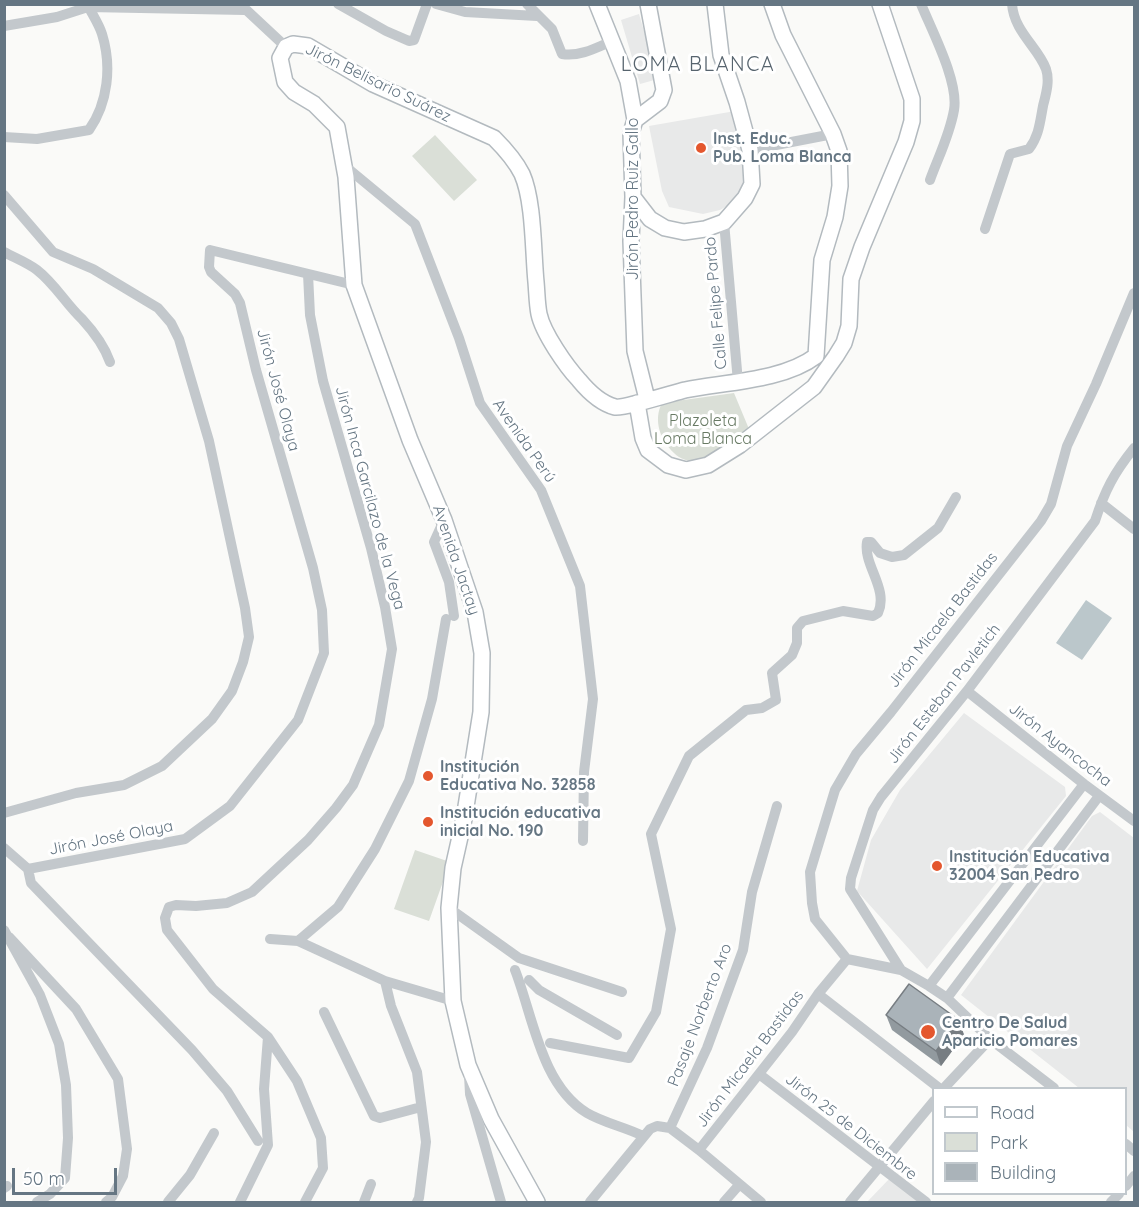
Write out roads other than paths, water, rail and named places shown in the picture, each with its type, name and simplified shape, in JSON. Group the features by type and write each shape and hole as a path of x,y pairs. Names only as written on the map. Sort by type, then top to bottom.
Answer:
{"street":[{"path":"338,4 409,41 414,39 419,29 426,4"},
{"path":"436,4 465,12 537,16"},
{"path":"527,4 552,29 562,54 569,56 583,53 612,41"},
{"name":"Jirón Pedro Ruiz Gallo","path":"597,4 628,81 635,120 631,133 633,197 631,241 635,351 642,401 643,438 648,450 668,465 686,470 708,465 740,445 814,387 844,343 849,326 851,279 906,142 912,121 912,99 880,4"},
{"path":"635,120 660,101 664,90 648,4"},
{"path":"633,197 650,219 664,228 684,232 705,229 724,222 744,198 752,184 750,150 721,55 716,4"},
{"name":"Jirón Belisario Suárez","path":"286,47 293,44 308,46 373,84 494,138 508,153 522,176 529,204 539,315 569,370 597,398 615,407 804,366 816,357 822,260 835,217 840,186 839,151 833,134 783,35 772,4"},
{"path":"921,4 948,72 954,94 954,109 930,180"},
{"path":"985,229 1010,154 1029,149 1041,126 1047,88 1047,71 1013,14 1012,4"},
{"path":"4,137 37,140 89,130 99,116 105,96 107,60 102,33 87,5"},
{"path":"4,26 57,17 87,5 243,7 286,47"},
{"name":"Avenida Jactay","path":"286,47 280,58 285,82 294,92 314,104 337,127 345,166 354,285 410,440 444,520 475,612 482,652 481,712 464,819 453,868 449,908 453,1001 468,1065 491,1119 537,1203"},
{"path":"750,150 833,134"},
{"name":"Avenida Perú","path":"345,166 415,225 459,338 480,404 541,490 580,586 593,699 584,772 583,841"},
{"path":"4,195 53,252 93,269 158,308 171,322 179,339 209,441 245,608 249,637 232,691 212,719 162,765 124,785 76,793 4,813"},
{"name":"Calle Felipe Pardo","path":"724,222 738,382"},
{"name":"Jirón José Olaya","path":"28,869 185,839 230,806 298,720 324,653 322,610 313,568 256,370 240,303 235,294 211,272 210,250 308,274"},
{"path":"4,252 36,269 58,291 88,324 106,350 110,362"},
{"path":"308,274 354,285"},
{"name":"Jirón Inca Garcilazo de la Vega","path":"306,1203 323,1168 321,1138 297,1081 268,1037 213,989 167,930 165,918 169,907 176,905 227,903 252,892 275,872 308,840 353,785 379,725 392,649 371,548 323,381 310,315 308,274"},
{"name":"Jirón Micaela Bastidas","path":"699,1150 847,959 815,919 812,903 810,872 835,790 856,754 1041,521 1051,504 1067,446 1134,293"},
{"name":"Jirón Esteban Pavletich","path":"900,970 850,889 851,878 873,810 967,691 1095,521 1115,472 1134,448"},
{"path":"550,1043 629,1058 656,1012 671,929 651,834 689,756 746,710 762,708 776,700 772,673 792,655 797,643 798,625 804,621 843,611 873,616 878,613 881,604 880,591 866,550 867,542 871,542 880,553 892,557 904,555 938,528 956,497"},
{"path":"1101,503 1134,529"},
{"path":"298,941 338,907 375,849 409,781 432,699 450,617 449,582 434,542 444,520"},
{"name":"Jirón Ayancocha","path":"967,691 1134,821"},
{"path":"929,986 1084,784"},
{"path":"947,998 1099,796"},
{"name":"Pasaje Norberto Aro","path":"670,1128 707,1048 743,950 752,892 777,806"},
{"path":"4,848 28,869 31,883 192,1050 227,1091 258,1141"},
{"path":"449,908 519,958 622,992"},
{"path":"7,934 40,995 60,1044 66,1085 69,1138 65,1178 50,1194 37,1203"},
{"path":"7,934 76,1009 118,1080 127,1149 123,1176 112,1197 106,1203"},
{"path":"270,939 298,941 385,981 453,1001"},
{"path":"847,959 900,970 929,986 947,998 990,1039 1051,1087"},
{"path":"516,970 538,1043 550,1072 563,1092 587,1113 647,1132"},
{"path":"529,980 539,990 617,1035"},
{"path":"385,981 391,1006 417,1072 426,1142 417,1203"},
{"path":"818,994 936,1087"},
{"path":"324,1012 374,1116 380,1118 422,1107"},
{"path":"240,1203 268,1146 264,1089 268,1037"},
{"path":"946,1087 990,1039"},
{"path":"468,1065 470,1094 501,1203"},
{"name":"Jirón 25 de Diciembre","path":"759,1074 926,1203"},
{"path":"850,1203 932,1102"},
{"path":"590,1203 647,1132 657,1126 670,1128 761,1203"},
{"path":"168,1203 190,1175 214,1133"},
{"path":"364,1203 371,1184"},
{"path":"724,1203 739,1185"}],"place":[{"name":"Inst. Educ. Pub. Loma Blanca","path":"701,148"},
{"name":"Institución Educativa No. 32858","path":"428,776"},
{"name":"Institución educativa inicial No. 190","path":"428,822"},
{"name":"Institución Educativa 32004 San Pedro","path":"937,866"},
{"name":"Centro De Salud Aparicio Pomares","path":"928,1032"}],"district":[{"name":"LOMA BLANCA","path":"698,65"}],"park label":[{"name":"Plazoleta Loma Blanca","path":"703,430"}]}
